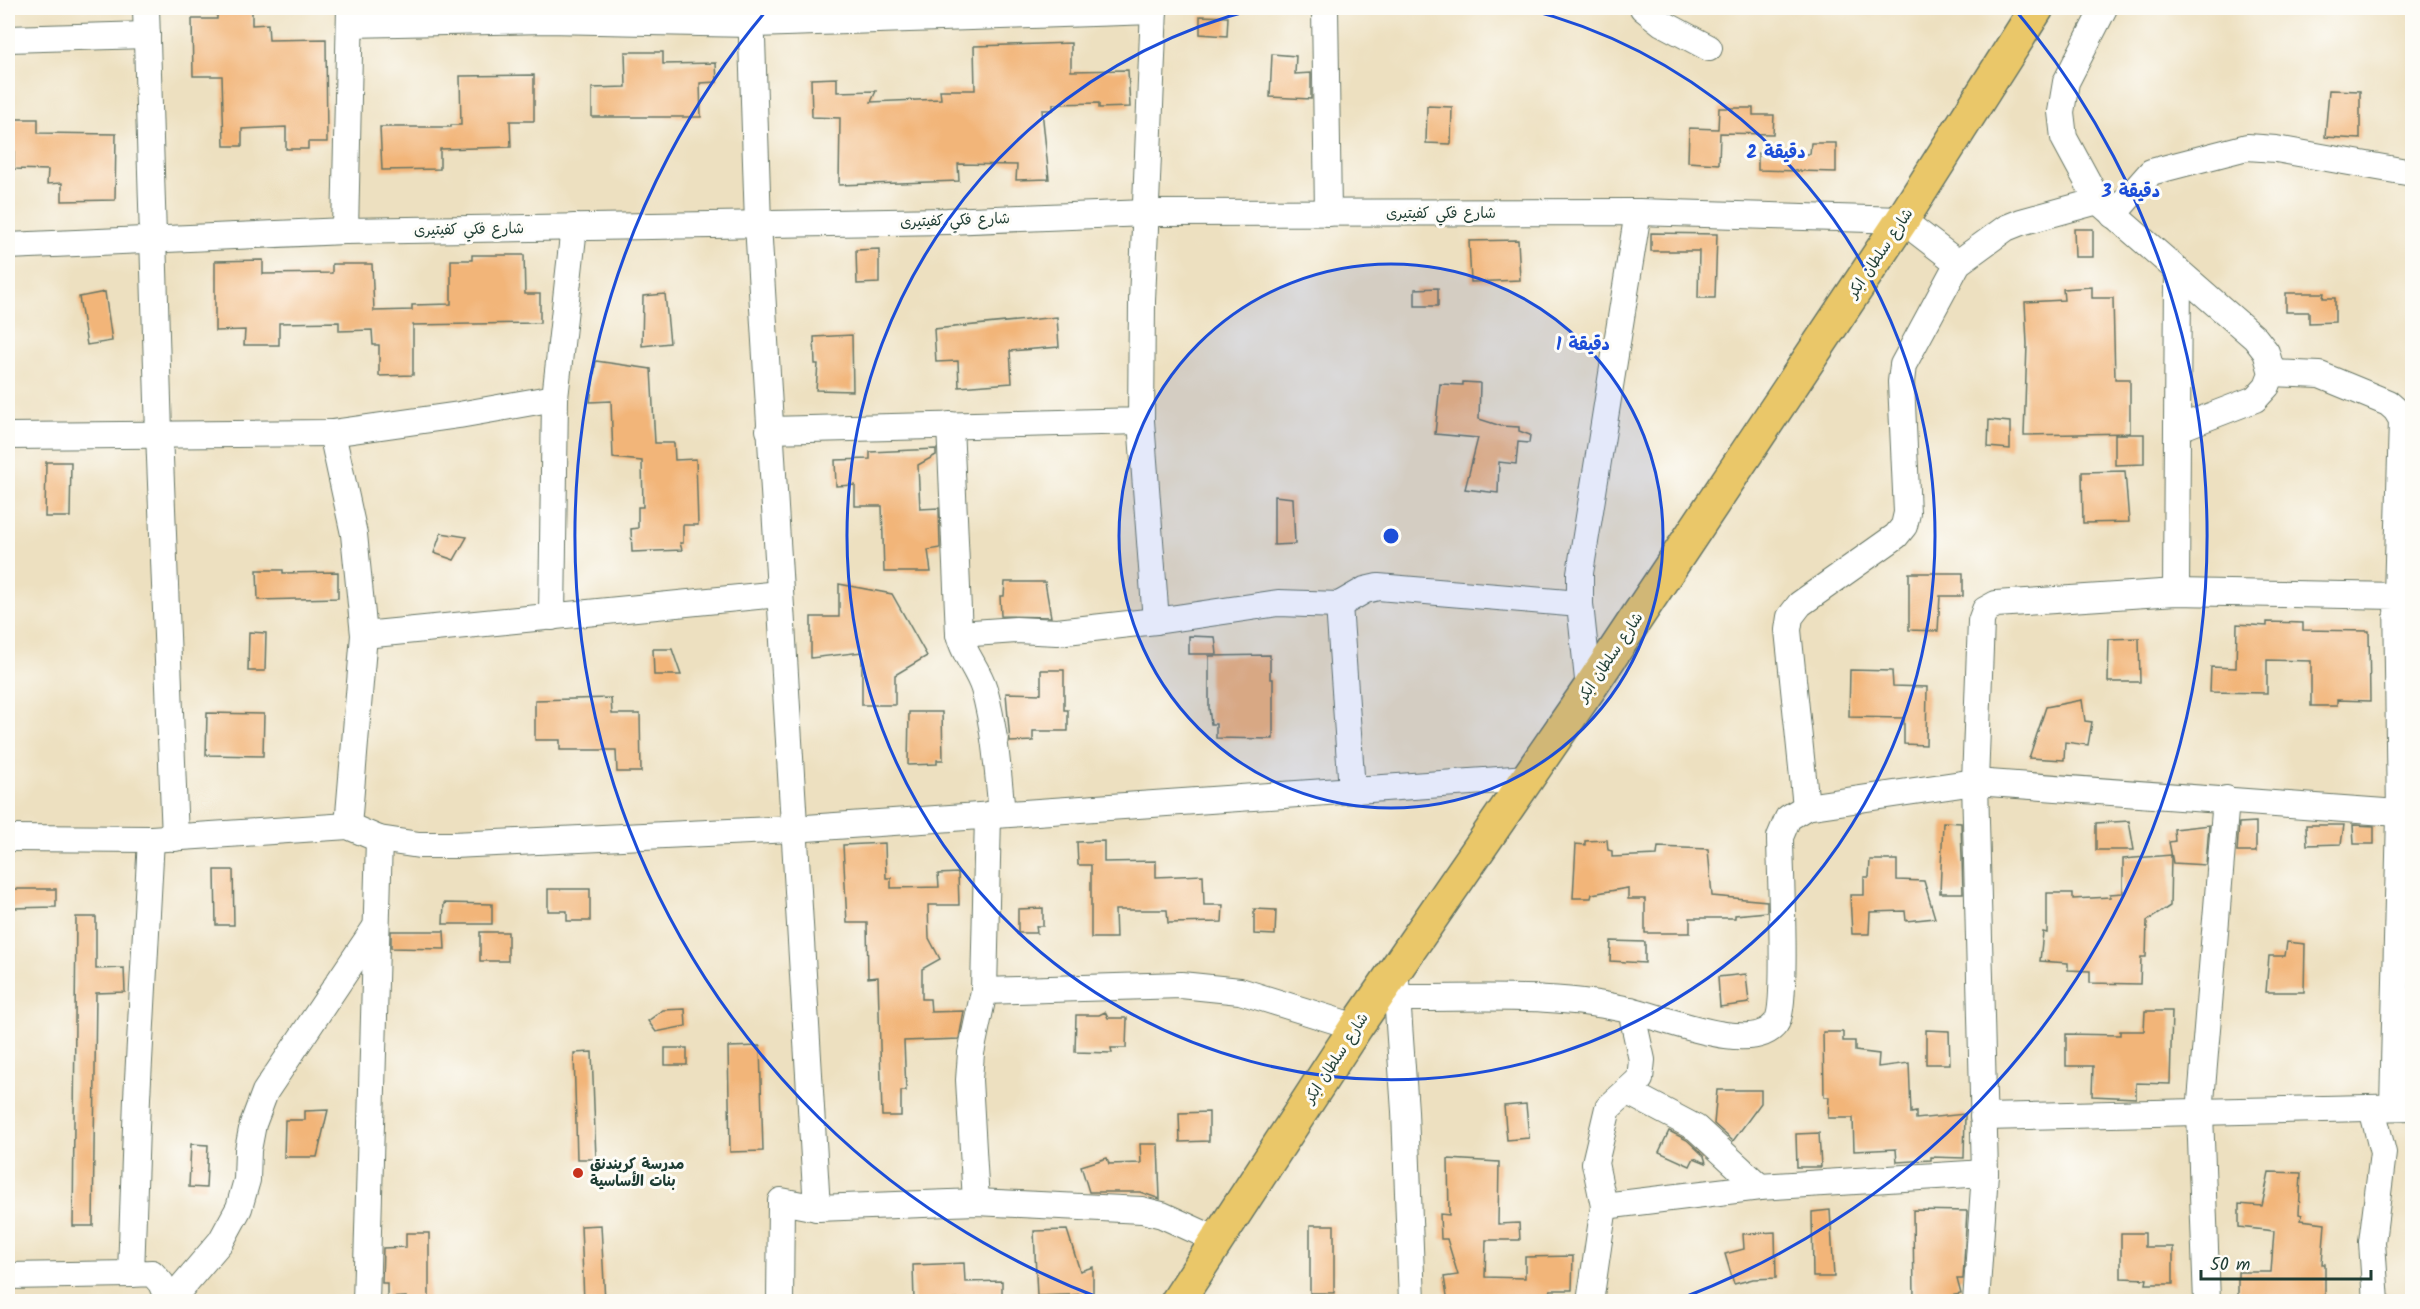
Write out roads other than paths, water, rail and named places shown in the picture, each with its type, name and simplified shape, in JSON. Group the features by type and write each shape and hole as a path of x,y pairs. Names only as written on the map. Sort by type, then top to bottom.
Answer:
{"highway":[{"name":"شارع سلطان ابكر","path":"1177,1302 1356,1027 1396,984 1528,778 1902,220 2037,8"}],"street":[{"path":"131,1274 137,1098 163,838 159,433 146,8"},
{"path":"1325,8 1328,213"},
{"path":"1643,8 1662,23 1709,48"},
{"path":"2104,8 2066,82 2061,112 2064,138 2106,208 2255,338 2266,352 2272,373 2262,393 2255,399 2177,429"},
{"path":"345,231 350,16 547,14 751,16 1154,9 1141,421 1156,621"},
{"path":"751,16 758,224 769,430 817,1208"},
{"path":"8,39 147,35"},
{"path":"1806,807 1788,630 1790,617 1800,604 1896,536 1904,526 1906,513 1900,382 1904,365 1958,263 2006,228 2021,222 2106,208 2151,172 2247,147 2276,148 2412,173"},
{"path":"1589,688 1580,604 1580,573 1638,212"},
{"name":"شارع فكي كفيتيرى","path":"8,246 345,231 947,221 1146,213 1638,212 1902,220"},
{"path":"1902,220 1958,263"},
{"path":"552,617 555,398 574,227"},
{"path":"2176,592 2178,271"},
{"path":"2272,373 2320,375 2388,404 2396,410 2402,420 2397,596 2406,815 2392,1107 2383,1153 2372,1242 2376,1302"},
{"path":"8,436 332,433 459,416 555,398"},
{"path":"769,430 1141,421"},
{"path":"950,425 959,634 962,646 984,690 995,748 995,815 984,991 970,1053 969,1080 976,1202"},
{"path":"332,433 354,534 364,635 348,826"},
{"path":"959,634 1016,630 1057,632 1156,621 1278,603 1339,605 1365,590 1391,586 1580,604"},
{"path":"1976,1302 1985,1173 1975,782 1981,621 1985,610 1996,604 2176,592 2397,596"},
{"path":"364,635 779,594"},
{"path":"1339,605 1352,790"},
{"path":"8,838 163,838 348,826 379,839 418,845 453,845 792,829 1528,778"},
{"path":"1412,1302 1405,1111 1396,984 1631,1010 1731,1037 1762,1035 1777,1023 1782,996 1780,837 1788,818 1806,807 1975,782 2226,799 2406,815"},
{"path":"2206,1302 2200,1113 2226,799"},
{"path":"366,1302 379,839"},
{"path":"8,1276 152,1273 161,1283 169,1302 221,1241 239,1208 247,1180 248,1150 253,1124 265,1092 375,928"},
{"path":"984,991 1211,986 1240,991 1356,1027"},
{"path":"1590,1302 1604,1206 1595,1163 1608,1108 1640,1079 1642,1060 1631,1010"},
{"path":"1628,1092 1696,1128 1760,1187"},
{"path":"1983,1117 2392,1107"},
{"path":"1604,1206 1760,1187 1985,1173"},
{"path":"780,1302 781,1201 817,1208 976,1202 1142,1210 1162,1215 1217,1240"}],"place":[{"name":"مدرسة كريندنق بنات الأساسية","path":"578,1173"}]}
